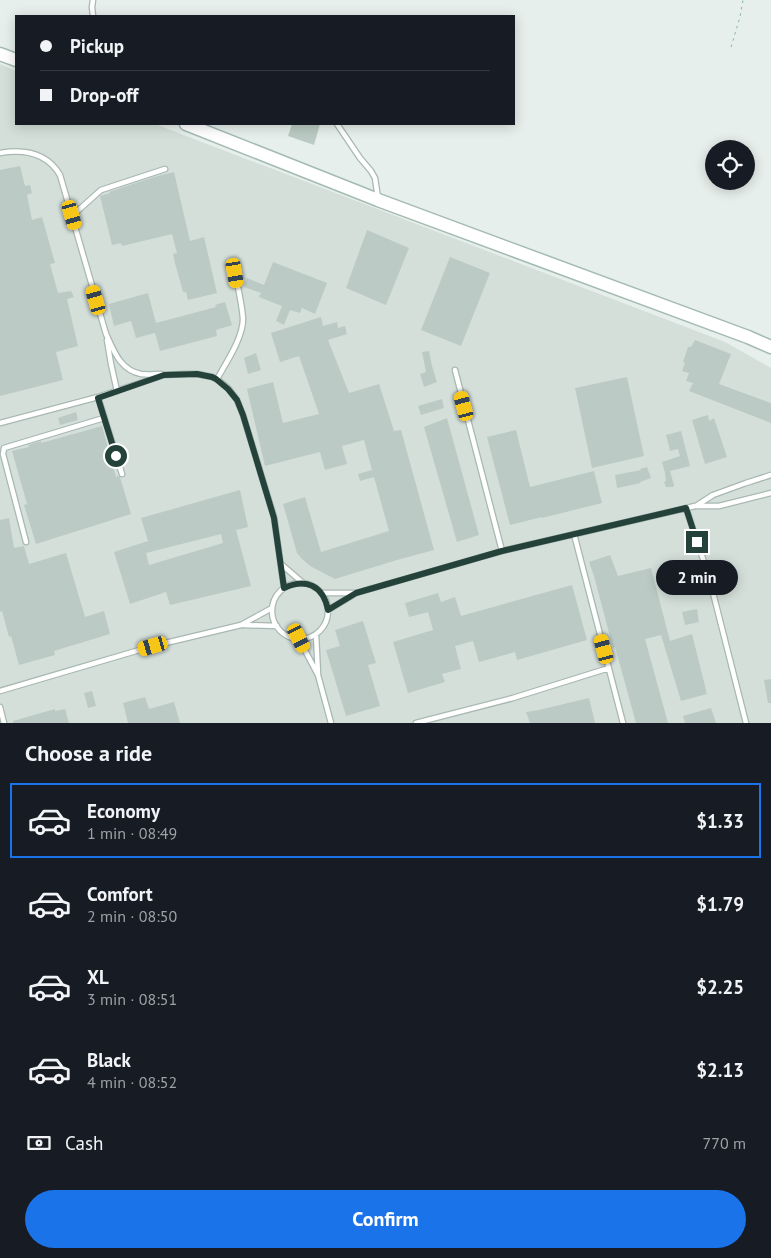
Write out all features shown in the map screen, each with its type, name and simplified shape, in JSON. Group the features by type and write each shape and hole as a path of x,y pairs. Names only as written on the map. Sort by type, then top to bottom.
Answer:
{"main road":[{"path":"0,54 15,60"},
{"path":"189,125 378,200 771,347"}],"lane":[{"path":"92,15 93,0"},
{"path":"338,125 375,178 378,200"},
{"path":"0,153 13,151 32,153 44,158 56,167 60,174 106,334 117,390"},
{"path":"72,215 101,190 164,169"},
{"path":"216,379 233,349 243,320 235,273"},
{"path":"106,334 116,355 122,364 130,370 140,374 197,374 212,377 228,389 237,400 274,518 284,588"},
{"path":"455,370 502,551"},
{"path":"0,423 98,398 164,375"},
{"path":"98,398 122,474"},
{"path":"26,542 3,454 4,448 104,418"},
{"path":"695,506 712,495 771,475"},
{"path":"328,610 356,593 502,551 695,506 727,504 771,493"},
{"path":"686,508 708,577 746,723"},
{"path":"574,534 623,723"},
{"path":"281,564 303,583"},
{"path":"303,583 310,584 322,593 328,610 326,619 316,634 305,638 290,637 277,626 273,618 272,608 278,593 284,588 293,584 303,583"},
{"path":"322,593 356,593"},
{"path":"241,625 272,608"},
{"path":"0,691 153,646 241,625 277,626"},
{"path":"316,634 318,675"},
{"path":"299,638 318,675 331,723"},
{"path":"416,723 513,698 609,668"},
{"path":"0,707 4,723"}],"path":[{"path":"731,47 743,0"}],"shaded area":[{"path":"0,64 15,71 15,125 158,125 725,342 771,368 771,723 0,723"}],"building":[{"path":"292,125 320,125 314,145 288,136"},
{"path":"20,166 25,186 30,185 32,193 27,195 32,220 42,217 55,263 50,264 58,293 71,291 74,297 67,299 78,346 56,352 63,380 0,396 0,170"},
{"path":"174,172 190,241 204,237 217,293 188,300 186,292 183,292 175,263 173,254 177,253 172,234 122,246 121,243 112,245 100,196"},
{"path":"367,230 409,248 386,305 346,288"},
{"path":"450,257 490,273 461,346 421,330"},
{"path":"273,262 327,283 315,314 302,308 300,313 290,310 284,325 276,321 282,306 259,297 261,293 244,287 247,278 264,285"},
{"path":"148,293 156,323 216,307 215,305 225,302 232,325 216,330 217,336 160,351 155,333 136,338 131,321 114,326 109,304"},
{"path":"321,317 323,326 337,322 338,328 345,326 347,334 328,340 349,393 379,384 394,431 401,430 434,550 335,579 310,566 297,553 283,504 305,497 321,552 389,531 374,477 360,481 358,474 372,470 364,440 342,446 347,464 325,470 320,452 265,466 247,389 273,382 283,423 319,414 299,356 280,362 271,333"},
{"path":"695,340 731,354 719,384 771,403 771,423 689,391 693,383 686,381 689,373 682,371 685,363 683,362 688,347 691,347"},
{"path":"429,351 437,382 424,387 420,374 426,372 422,352"},
{"path":"256,353 261,370 248,374 244,358"},
{"path":"627,377 644,456 592,468 575,388"},
{"path":"442,399 444,408 421,415 418,406"},
{"path":"76,412 78,420 60,425 58,418"},
{"path":"708,415 709,421 714,418 727,457 705,464 692,420"},
{"path":"447,418 479,535 457,542 424,427"},
{"path":"102,426 116,477 120,477 131,514 36,544 24,505 27,504 12,451 29,447 28,445 41,441 41,443"},
{"path":"516,430 530,487 594,471 602,503 510,525 487,437"},
{"path":"681,431 690,466 670,471 674,485 673,487 666,487 662,462 680,456 678,449 670,451 666,435"},
{"path":"647,467 651,478 641,483 617,488 615,475"},
{"path":"240,490 248,527 236,530 251,586 170,605 166,592 130,604 114,552 148,541 141,518","holes":["221,534 223,543 149,565 146,553"]},
{"path":"9,518 14,548 24,546 29,564 66,553 85,617 104,611 110,634 54,651 55,655 19,665 11,636 9,637 2,611 0,612 0,520"},
{"path":"610,555 618,576 651,568 670,641 692,634 707,694 681,701 661,635 645,639 668,723 636,723 589,562"},
{"path":"572,585 587,640 517,660 515,652 479,662 473,641 455,646 461,669 442,674 445,682 408,693 393,642 433,630 428,612 409,617 405,603 438,593 441,602 455,597 461,616"},
{"path":"697,609 699,622 685,625 682,612"},
{"path":"363,621 376,663 368,665 380,706 346,716 326,650 340,646 335,630"},
{"path":"771,679 771,703 768,703 764,680"},
{"path":"92,691 96,706 88,708 84,693"},
{"path":"145,697 149,709 174,702 180,723 128,723 123,703"},
{"path":"589,698 595,723 530,723 526,712 539,710"},
{"path":"711,708 716,723 685,723 683,716"},
{"path":"55,709 55,711 65,709 69,723 13,723 13,721"}],"route":[{"path":"116,456 98,398 164,375 197,374 216,379 237,400 243,415 274,518 284,588 293,584 310,584 322,593 328,610 356,593 502,551 686,508 697,542"}]}
